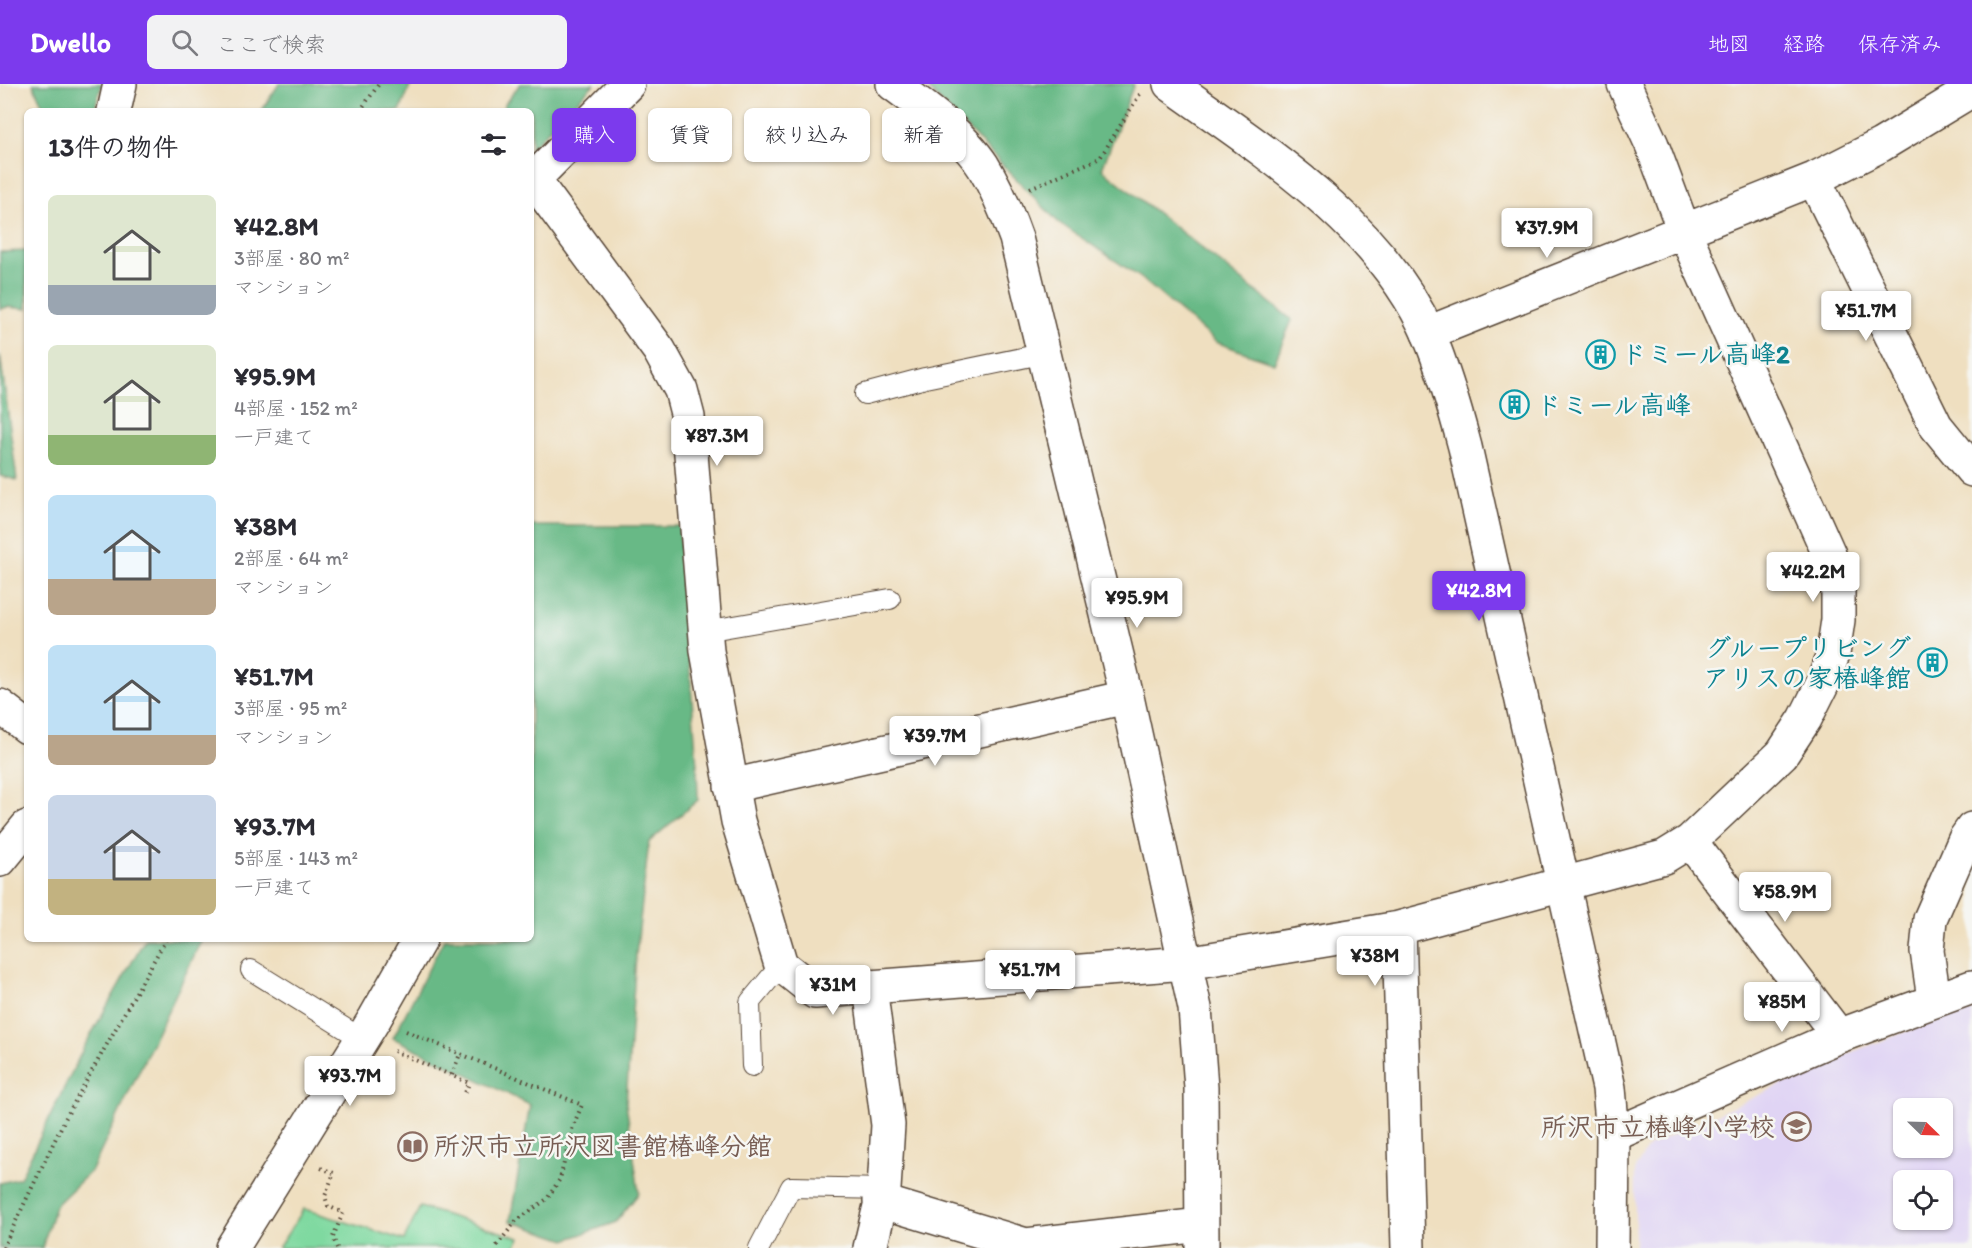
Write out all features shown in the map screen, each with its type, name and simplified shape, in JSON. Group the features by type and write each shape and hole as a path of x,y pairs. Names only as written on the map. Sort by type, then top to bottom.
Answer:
{"street":[{"path":"115,108 120,84"},
{"path":"534,178 628,84"},
{"path":"882,1195 1026,1245 1202,1236 1201,1088 1196,1008 1127,697 1046,353 1016,238 1002,201 981,164 935,117 893,84"},
{"path":"1170,84 1323,198 1348,220 1403,288 1428,333 1450,391 1465,447 1609,1088 1613,1135 1612,1248"},
{"path":"534,183 659,350 681,390 687,417 705,631 731,786 738,821 781,965 815,992 1186,963 1399,928 1664,857 1689,841 1782,754 1805,719 1823,684 1833,654 1838,620 1838,587 1829,554 1684,231 1652,145 1624,84"},
{"path":"1428,333 1814,179 1881,146 1970,94"},
{"path":"1814,179 1936,426 1972,471"},
{"path":"731,786 1127,697"},
{"path":"1934,999 1927,951 1930,919 1961,848 1972,829"},
{"path":"0,860 24,831"},
{"path":"1689,841 1839,1036"},
{"path":"1399,928 1408,1248"},
{"path":"232,1248 375,1044 419,942"},
{"path":"870,987 888,1125 882,1195 870,1248"},
{"path":"1613,1135 1839,1036 1934,999 1972,987"}],"lane":[{"path":"865,394 925,378 1046,353"},
{"path":"705,631 890,599"},
{"path":"752,1066 750,1002 781,965"},
{"path":"251,970 375,1044"},
{"path":"759,1248 791,1187 882,1195"}],"path":[{"path":"362,108 379,84"},
{"path":"1002,201 1101,158 1146,84"},
{"path":"3,1248 65,1119 164,942"},
{"path":"402,1029 582,1105 573,1126 560,1179 547,1199 516,1221 495,1248"},
{"path":"375,1044 470,1083 465,1093"},
{"path":"452,1075 460,1054"},
{"path":"317,1166 334,1173 325,1196 328,1206 343,1213 333,1237 337,1248"}],"shaded area":[{"name":"所沢市立椿峰小学校","path":"1972,1007 1972,1248 1635,1248 1635,1169 1649,1146 1849,1053"}],"green space":[{"path":"33,84 102,84 95,108 44,108"},
{"path":"279,84 411,84 401,108 263,108"},
{"path":"520,84 594,84 570,108 552,108 552,127 534,145 534,108 504,108 504,105"},
{"path":"924,84 1134,84 1102,169 1292,320 1274,363 1216,342 1141,278 1058,222 966,127 966,108 947,108"},
{"path":"24,251 24,309 7,307 0,309 0,252"},
{"path":"0,354 17,480 0,476"},
{"path":"534,526 679,526 698,800 649,842 636,955 626,1103 639,1193 616,1222 566,1240 510,1221 530,1105 393,1038 442,942 534,942"},
{"path":"143,942 201,942 92,1170 55,1206 42,1248 0,1248 0,1183 20,1178 85,1045"},
{"path":"420,1207 520,1238 515,1248 278,1248 304,1209 404,1240"}],"place":[{"name":"ドミール高峰2","path":"1600,354"},
{"name":"ドミール高峰","path":"1515,405"},
{"name":"グループリビング アリスの家椿峰館","path":"1932,663"},
{"name":"所沢市立椿峰小学校","path":"1796,1127"},
{"name":"所沢市立所沢図書館椿峰分館","path":"413,1146"}]}
